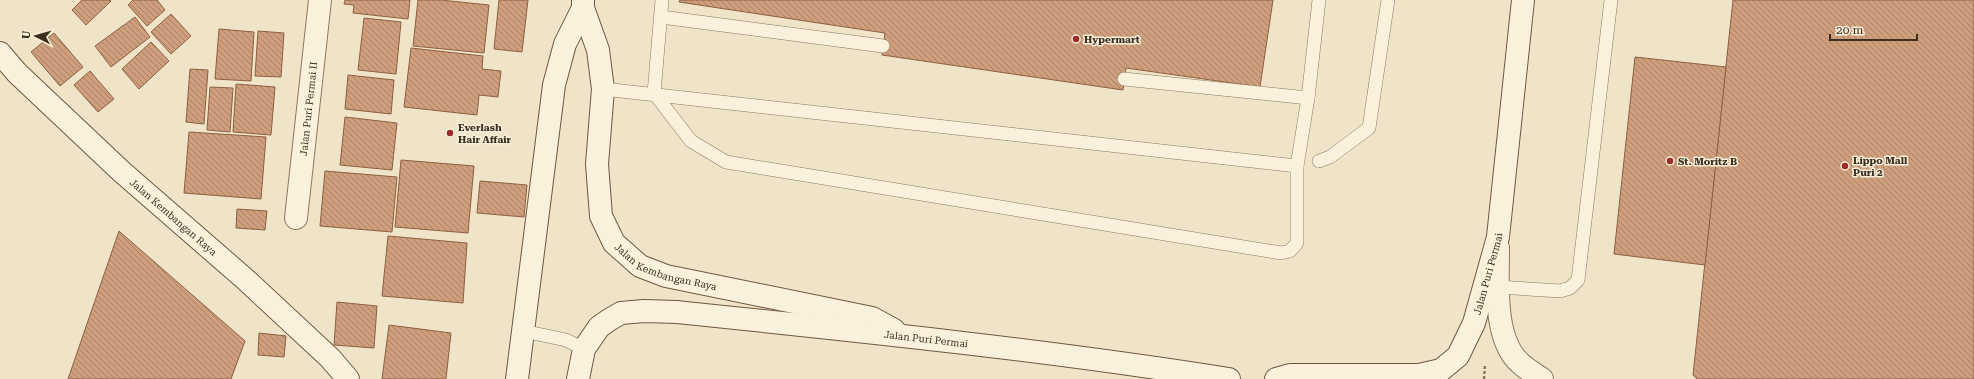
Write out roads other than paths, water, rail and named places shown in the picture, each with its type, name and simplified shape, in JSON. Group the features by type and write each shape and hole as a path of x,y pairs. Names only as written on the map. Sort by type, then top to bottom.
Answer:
{"main road":[{"name":"Jalan Puri Permai II","path":"296,218 320,0"},
{"name":"Jalan Puri Permai","path":"1276,379 1290,375 1419,376 1441,370 1458,356 1474,323 1498,237 1523,0"},
{"name":"Jalan Kembangan Raya","path":"583,4 598,50 603,89 597,164 601,216 614,242 640,266 680,279 872,318 906,336"},
{"name":"Jalan Kembangan Raya","path":"517,379 554,85 565,44 583,4"},
{"name":"Jalan Kembangan Raya","path":"0,53 17,73 122,172 245,279 330,358 348,379"},
{"path":"1498,237 1500,324 1508,346 1519,363 1542,379"},
{"name":"Jalan Puri Permai","path":"584,349 599,327 622,313 644,311 677,312 906,336 1153,373 1229,379"},
{"path":"578,379 584,349"}],"lane":[{"path":"662,0 654,94 691,141 726,162 1281,253 1290,251 1297,243 1297,166 1308,98 1319,0"},
{"path":"1319,161 1330,157 1368,128 1388,0"},
{"path":"1498,287 1560,291 1570,288 1578,280 1612,0"},
{"path":"661,17 883,46"},
{"path":"1124,79 1308,98"},
{"path":"603,89 1297,166"},
{"path":"524,331 566,340 584,349"}],"place":[{"name":"Hypermart","path":"1076,39"},
{"name":"Everlash Hair Affair","path":"450,133"},
{"name":"St. Moritz B","path":"1670,161"},
{"name":"Lippo Mall Puri 2","path":"1845,166"}]}
